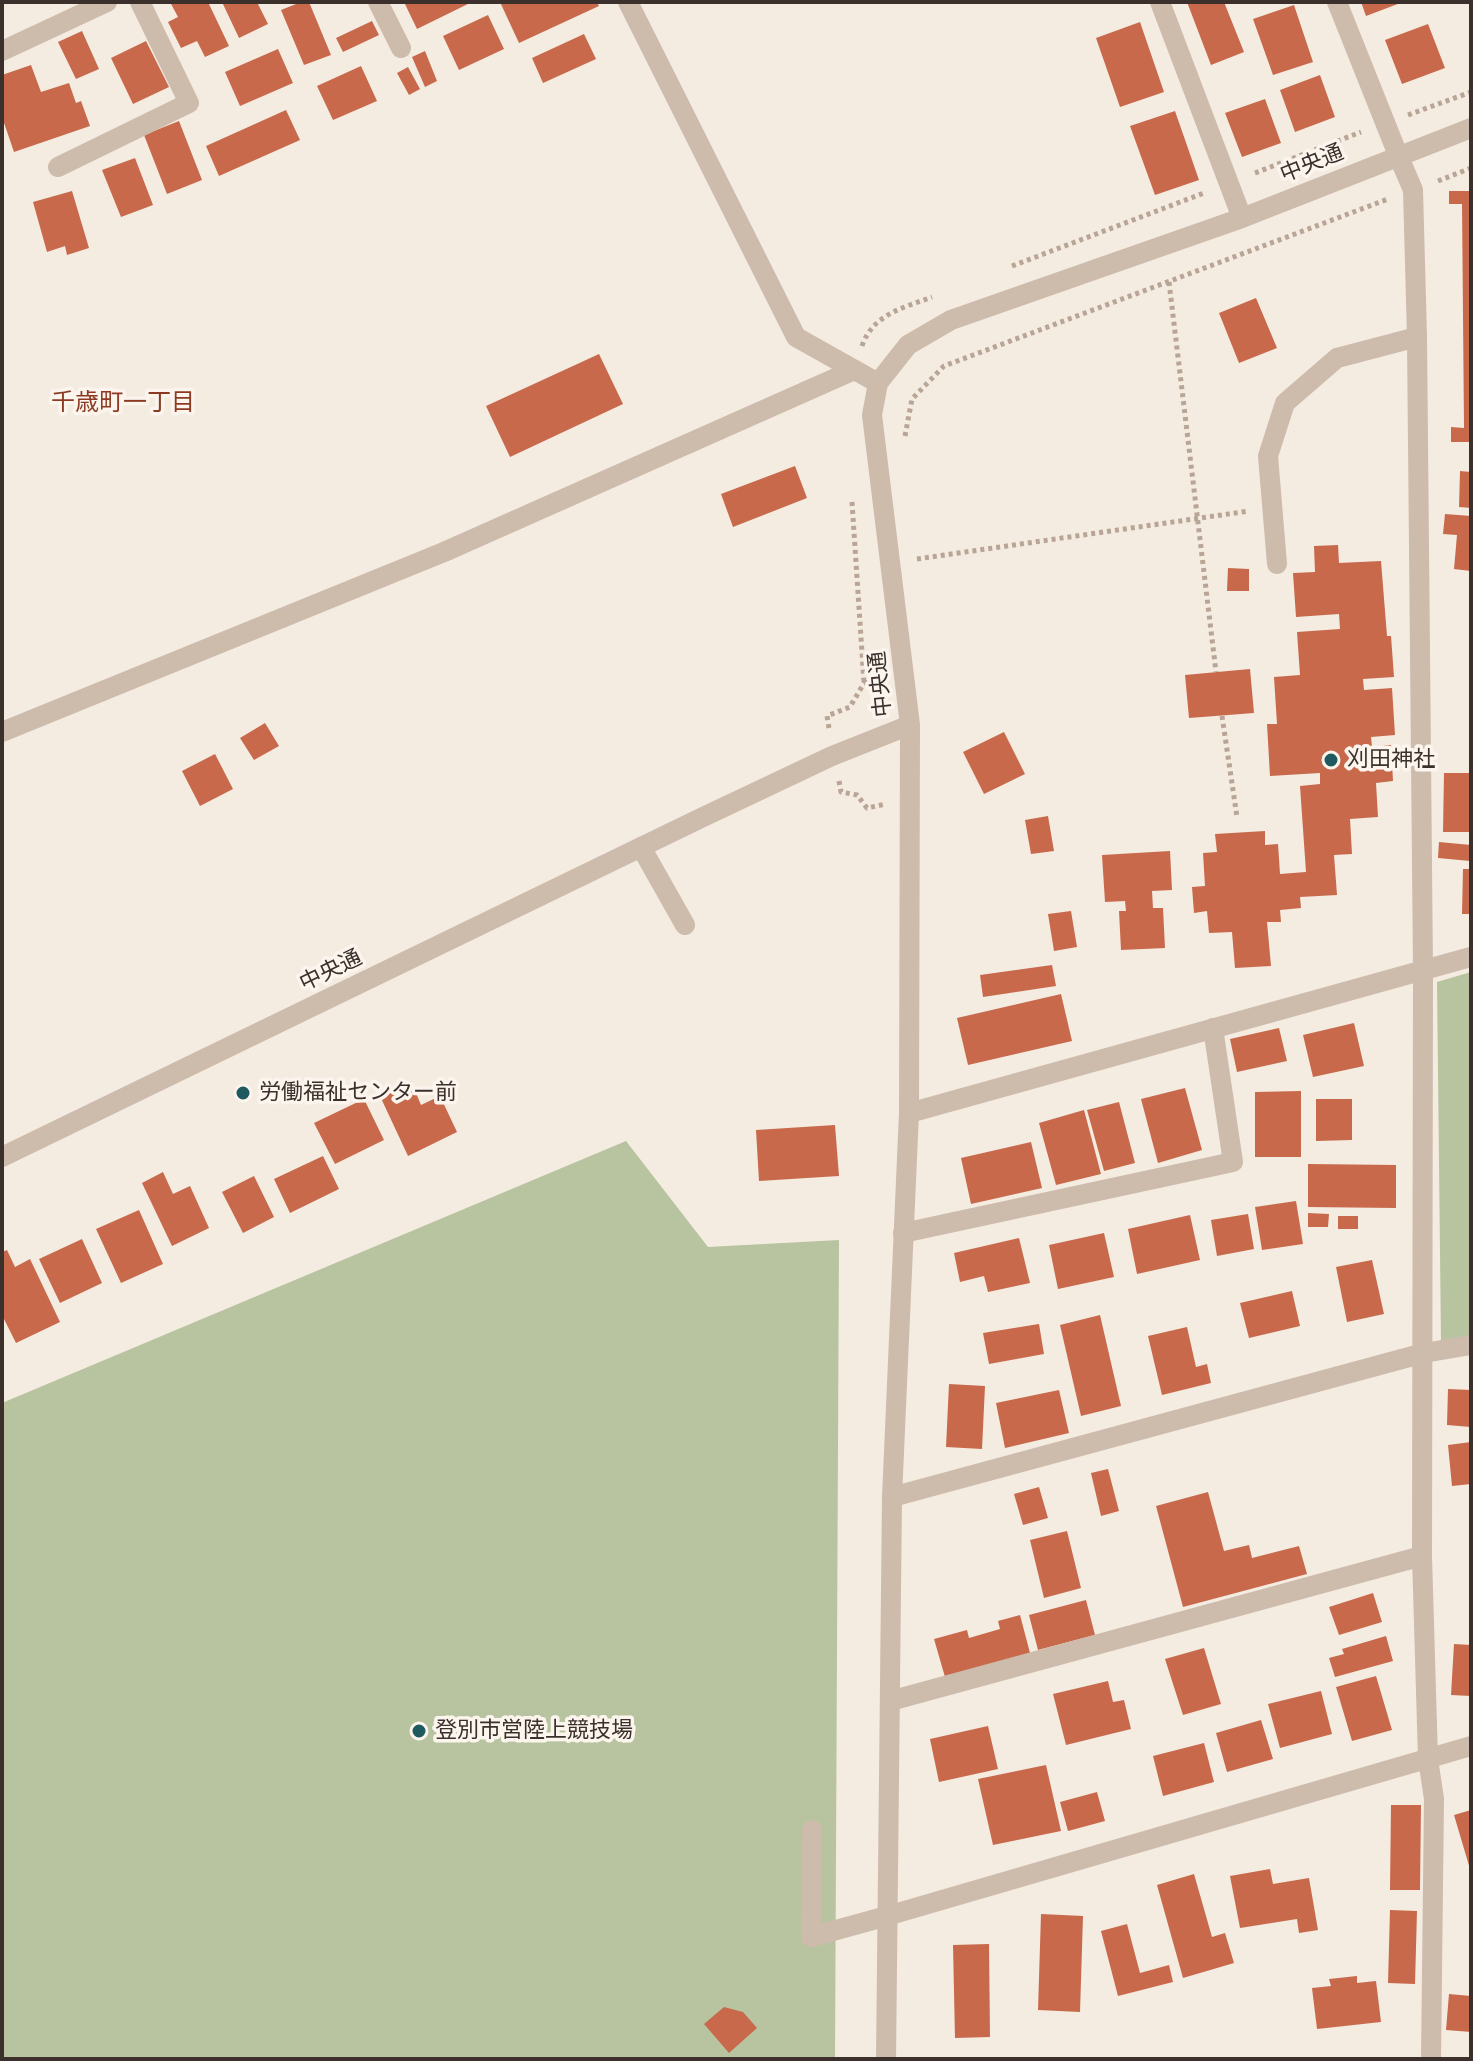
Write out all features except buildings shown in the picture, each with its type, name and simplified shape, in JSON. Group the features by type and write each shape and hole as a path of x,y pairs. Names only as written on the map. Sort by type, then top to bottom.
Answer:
{"street":[{"path":"2,51 107,2"},
{"path":"58,167 189,103 140,2"},
{"path":"378,2 401,48"},
{"path":"628,2 796,337 878,383"},
{"path":"1160,2 1242,218"},
{"path":"1337,2 1413,190 1423,969 1422,1556 1428,1759 1434,1799 1431,2059"},
{"name":"中央通","path":"2,1157 832,756 910,725 872,415 878,383 908,345 951,320 1242,218 1471,128"},
{"path":"1277,564 1268,456 1285,403 1337,358 1417,337"},
{"path":"2,732 444,552 854,370"},
{"path":"886,2059 892,1497 909,1113 910,725"},
{"path":"641,847 685,925"},
{"path":"909,1113 1471,957"},
{"path":"903,1233 1233,1162 1213,1028"},
{"path":"892,1497 1424,1353 1471,1345"},
{"path":"890,1701 1422,1556"},
{"path":"812,1830 811,1937 1471,1746"}],"path":[{"path":"906,449 905,433 912,399 944,366 1471,168"},
{"path":"1169,282 1216,672"},
{"path":"917,559 1198,521 1272,506"},
{"path":"916,544 919,574"},
{"path":"1222,716 1237,817"}],"green space":[{"path":"1471,972 1471,1336 1441,1342 1437,982"},
{"name":"登別市営陸上競技場","path":"626,1141 708,1247 839,1240 835,2059 2,2059 2,1403"}],"place":[{"name":"刈田神社","path":"1331,760"},
{"name":"労働福祉センター前","path":"243,1093"},
{"name":"登別市営陸上競技場","path":"419,1731"}],"district":[{"name":"千歳町一丁目","path":"123,403"}]}
